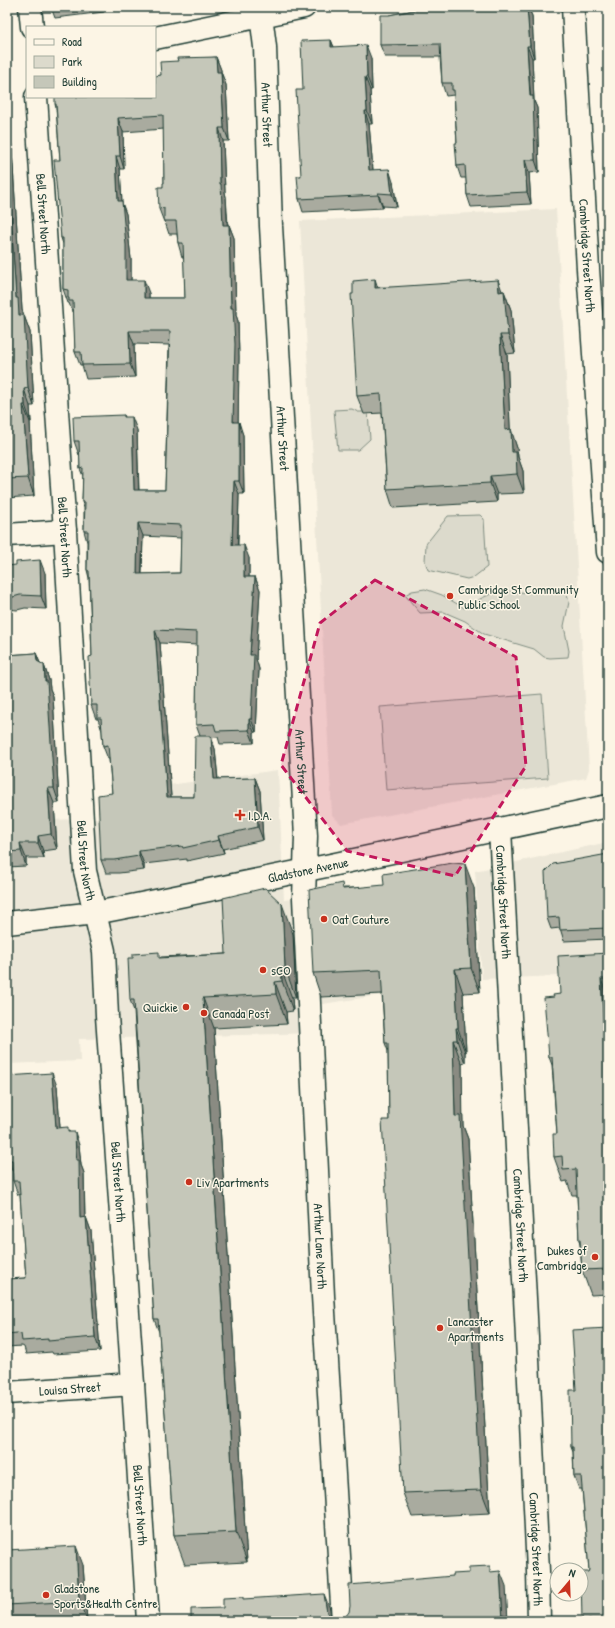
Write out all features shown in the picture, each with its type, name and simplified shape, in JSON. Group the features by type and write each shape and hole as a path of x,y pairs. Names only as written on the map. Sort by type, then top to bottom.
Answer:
{"street":[{"path":"30,7 32,26"},
{"path":"156,38 261,12 304,7"},
{"name":"Cambridge Street North","path":"573,7 588,270 608,552"},
{"name":"Arthur Street","path":"261,12 265,47 272,234 306,836 305,870"},
{"name":"Bell Street North","path":"36,98 65,531 85,871 104,951 107,1024 133,1384 148,1621"},
{"path":"7,535 65,531"},
{"name":"Gladstone Avenue","path":"7,923 95,913 608,806"},
{"name":"Cambridge Street North","path":"500,829 539,1621"},
{"name":"Arthur Lane North","path":"305,870 304,906 323,1296 343,1621"},
{"name":"Louisa Street","path":"7,1393 133,1384"}],"highlighted area":[{"path":"375,580 516,657 526,766 455,876 347,851 281,765 320,623"}],"shaded area":[{"name":"Cambridge St Community Public School","path":"556,209 589,769 586,778 341,824 332,815 300,221"},
{"path":"278,770 284,900 389,887 401,992 316,1005 317,1033 79,1039 80,1061 7,1064 7,822 98,818 97,795"},
{"path":"608,842 608,974 482,979 475,871"}],"green space":[{"path":"352,409 358,412 368,412 370,439 358,450 338,450 334,410"},
{"path":"480,515 484,519 487,567 474,577 467,579 428,570 425,561 426,544 448,516"},
{"path":"556,588 567,595 569,602 564,626 569,651 568,657 544,657 534,649 484,634 465,621 444,612 420,613 405,595 412,591 425,589 442,595 464,608 470,607 480,599 497,591 537,593"},
{"path":"542,694 548,778 386,790 380,707"}],"building":[{"path":"430,7 527,7 530,46 527,46 530,96 533,96 535,160 525,160 527,192 467,195 465,165 457,166 454,90 452,90 452,83 442,83 440,44 380,45 380,15 389,15"},
{"path":"331,40 331,47 366,45 367,77 365,77 367,111 365,111 369,170 389,169 392,194 378,193 378,195 299,199 297,176 301,176 296,90 303,90 301,41"},
{"path":"216,57 217,72 221,72 224,128 219,128 220,184 223,225 229,225 231,308 233,308 235,344 233,422 239,422 239,481 234,481 232,545 244,545 244,577 255,577 250,655 254,655 251,719 249,719 249,730 216,731 214,724 196,725 197,632 155,630 167,797 194,797 195,736 211,736 214,779 255,778 258,827 218,836 219,840 183,848 182,846 139,851 139,856 114,860 101,860 98,795 112,793 108,745 103,746 101,718 97,718 97,705 91,705 89,657 92,656 89,571 87,570 88,531 84,531 85,502 82,502 83,468 80,469 79,441 74,441 73,417 124,415 124,417 132,417 134,490 165,490 170,331 129,331 130,364 82,365 81,352 75,352 73,301 69,301 68,290 63,289 63,238 61,238 54,160 60,160 55,98 156,98 156,76 161,75 160,62 178,61 177,58","holes":["163,115 163,187 158,187 159,209 164,208 164,221 176,221 178,243 183,243 185,298 144,298 144,280 126,280 126,245 122,201 118,201 116,156 120,156 118,118","138,523 181,525 180,573 137,574"]},
{"path":"7,157 16,298 18,298 19,315 24,315 28,388 24,389 25,405 23,405 28,478 7,479"},
{"path":"375,279 375,288 498,280 499,292 504,291 508,335 500,335 505,430 511,429 512,452 516,452 517,474 490,476 490,483 387,489 381,394 357,396 351,294 353,294 353,281"},
{"path":"40,560 41,596 7,596 7,566 16,565 16,562"},
{"path":"36,653 37,661 44,665 45,681 47,681 54,788 48,788 51,834 38,836 38,843 20,843 21,851 7,852 7,655"},
{"path":"608,854 608,928 560,930 559,917 547,918 545,872 553,864"},
{"path":"453,863 465,864 471,968 455,969 458,1028 456,1028 457,1040 453,1040 455,1116 460,1116 481,1490 403,1493 382,1120 389,1120 388,1043 385,1043 381,970 313,973 309,890 342,883 343,889 384,885 383,874"},
{"name":"Liv Apartments","path":"265,888 282,904 285,968 281,968 282,981 275,982 276,994 203,998 236,1532 174,1535 158,1319 154,1319 134,1000 130,1000 128,958 133,958 133,954 159,952 159,958 226,954 223,898"},
{"path":"608,953 608,979 601,979 604,1033 608,1033 608,1269 582,1270 579,1240 576,1169 563,1170 562,1156 554,1157 553,1134 557,1134 552,1057 549,1057 544,998 554,997 553,995 560,994 558,956"},
{"path":"52,1073 56,1128 68,1127 68,1132 75,1132 76,1160 79,1160 80,1218 86,1217 95,1337 48,1341 48,1339 22,1341 21,1334 7,1334 7,1279 26,1278 19,1181 13,1181 12,1160 8,1160 7,1076"},
{"path":"608,1328 608,1621 582,1620 582,1602 589,1602 589,1562 581,1476 574,1476 573,1447 571,1447 570,1390 576,1390 572,1330"},
{"name":"Gladstone Sports&Health Centre","path":"76,1546 79,1601 7,1605 7,1550"},
{"path":"490,1566 490,1572 500,1571 503,1621 191,1621 191,1609 223,1608 223,1598 243,1597 243,1599 324,1594 327,1613 332,1618 339,1619 345,1617 349,1612 349,1585 453,1576 453,1574 469,1573 469,1567"}],"place":[{"name":"Cambridge St Community Public School","path":"450,596"},
{"name":"I.D.A.","path":"240,815"},
{"name":"Oat Couture","path":"324,919"},
{"name":"sCO","path":"263,970"},
{"name":"Quickie","path":"186,1007"},
{"name":"Canada Post","path":"204,1013"},
{"name":"Liv Apartments","path":"189,1182"},
{"name":"Dukes of Cambridge","path":"595,1257"},
{"name":"Lancaster Apartments","path":"440,1328"},
{"name":"Gladstone Sports&Health Centre","path":"46,1595"}]}
